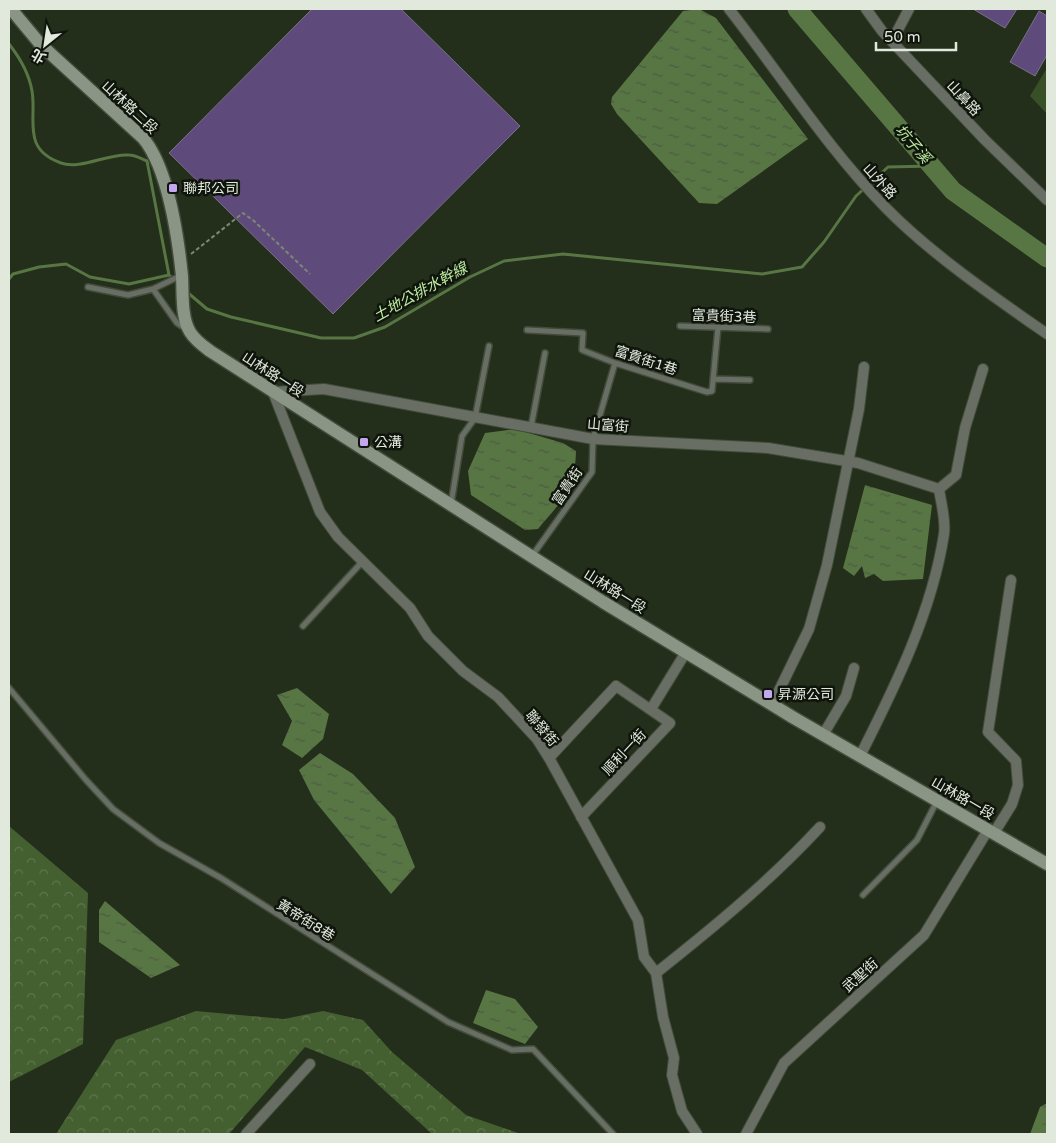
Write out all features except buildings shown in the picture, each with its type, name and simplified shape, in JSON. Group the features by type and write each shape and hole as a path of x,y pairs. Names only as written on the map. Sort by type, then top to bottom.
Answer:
{"main road":[{"name":"山林路二段","path":"11,9 41,45 153,149 166,191 180,260 186,320"},
{"name":"山林路一段","path":"186,320 191,333 210,351 451,505 772,705 1047,864"}],"street":[{"name":"山外路","path":"729,9 871,192 920,238 1047,334"},
{"name":"山鼻路","path":"866,9 892,41 985,140 1047,200"},
{"path":"892,41 909,9"},
{"path":"772,705 809,629 827,565 859,409 864,367"},
{"path":"860,756 894,689 928,599 944,533 939,489 956,476 965,428 983,369"},
{"name":"山富街","path":"273,392 324,390 593,439 768,448 848,462 939,489"},
{"name":"聯發街","path":"273,392 320,512 338,537 410,608 428,636 457,665 498,697 537,739 549,758 638,920 644,957 656,972 663,1017 674,1058 672,1075 682,1111 697,1134"},
{"name":"武聖街","path":"746,1134 784,1063 924,935 991,832 1012,804 1018,785 1016,761 988,732 1011,580"},
{"path":"549,758 616,686 651,709 686,652"},
{"path":"824,735 846,696 854,668"},
{"name":"順利一街","path":"581,817 670,723 651,709"},
{"path":"656,972 718,925 786,864 820,827"},
{"path":"246,1134 310,1064"}],"lane":[{"path":"88,287 128,295 182,280"},
{"path":"153,289 177,323 191,333"},
{"name":"富貴街3巷","path":"680,326 768,329"},
{"path":"718,327 713,379 750,380"},
{"name":"富貴街1巷","path":"527,330 583,333 582,350 615,363 707,392 712,391 713,379"},
{"path":"451,505 462,436 475,418 489,346"},
{"path":"530,428 545,353"},
{"name":"富貴街","path":"532,556 592,472 593,439 615,363"},
{"path":"303,626 362,562"},
{"name":"黃帝街8巷","path":"9,688 86,780 113,809 159,843 221,878 448,1022 512,1050 533,1049 538,1058 613,1134"},
{"path":"863,895 917,840 937,801"}],"path":[{"path":"180,260 243,213 310,274"}],"green space":[{"path":"9,826 88,893 83,1044 9,1082"},
{"path":"196,1011 284,1019 323,1011 363,1020 392,1052 466,1115 521,1134 432,1134 362,1070 305,1047 229,1134 56,1134 116,1040"}],"shaded area":[{"path":"1047,68 1047,114 1030,96"}],"water":[{"path":"699,9 716,18 808,139 717,204 699,203 617,114 611,104 612,97 683,11"},
{"path":"515,429 563,443 576,451 570,486 566,494 538,529 525,530 471,495 468,471 485,433"},
{"path":"865,485 932,505 923,579 883,581 874,574 865,578 862,566 854,576 843,568"},
{"path":"297,688 329,714 323,739 302,758 282,745 292,721 277,695"},
{"path":"320,753 353,774 395,818 415,867 391,894 314,800 299,770"},
{"path":"105,901 180,965 151,978 99,942 99,910"},
{"path":"486,990 515,999 538,1027 525,1044 473,1023"},
{"path":"1047,1103 1047,1134 1030,1134 1040,1107"}],"waterway":[{"name":"坑子溪","path":"797,9 953,191 1047,258"},
{"name":"土地公排水幹線","path":"9,44 29,78 33,102 33,132 40,150 48,157 69,165 121,155 134,156 147,161 169,275 179,284"},
{"name":"土地公排水幹線","path":"187,292 207,309 231,317 321,338 354,338 385,327 470,277 504,261 563,254 762,274 802,267 824,242 856,196 888,167 932,166"},
{"path":"9,279 13,274 39,267 66,264 90,277 129,284 169,275"}],"place":[{"name":"聯邦公司","path":"173,188"},
{"name":"公溝","path":"364,442"},
{"name":"昇源公司","path":"768,694"}]}
